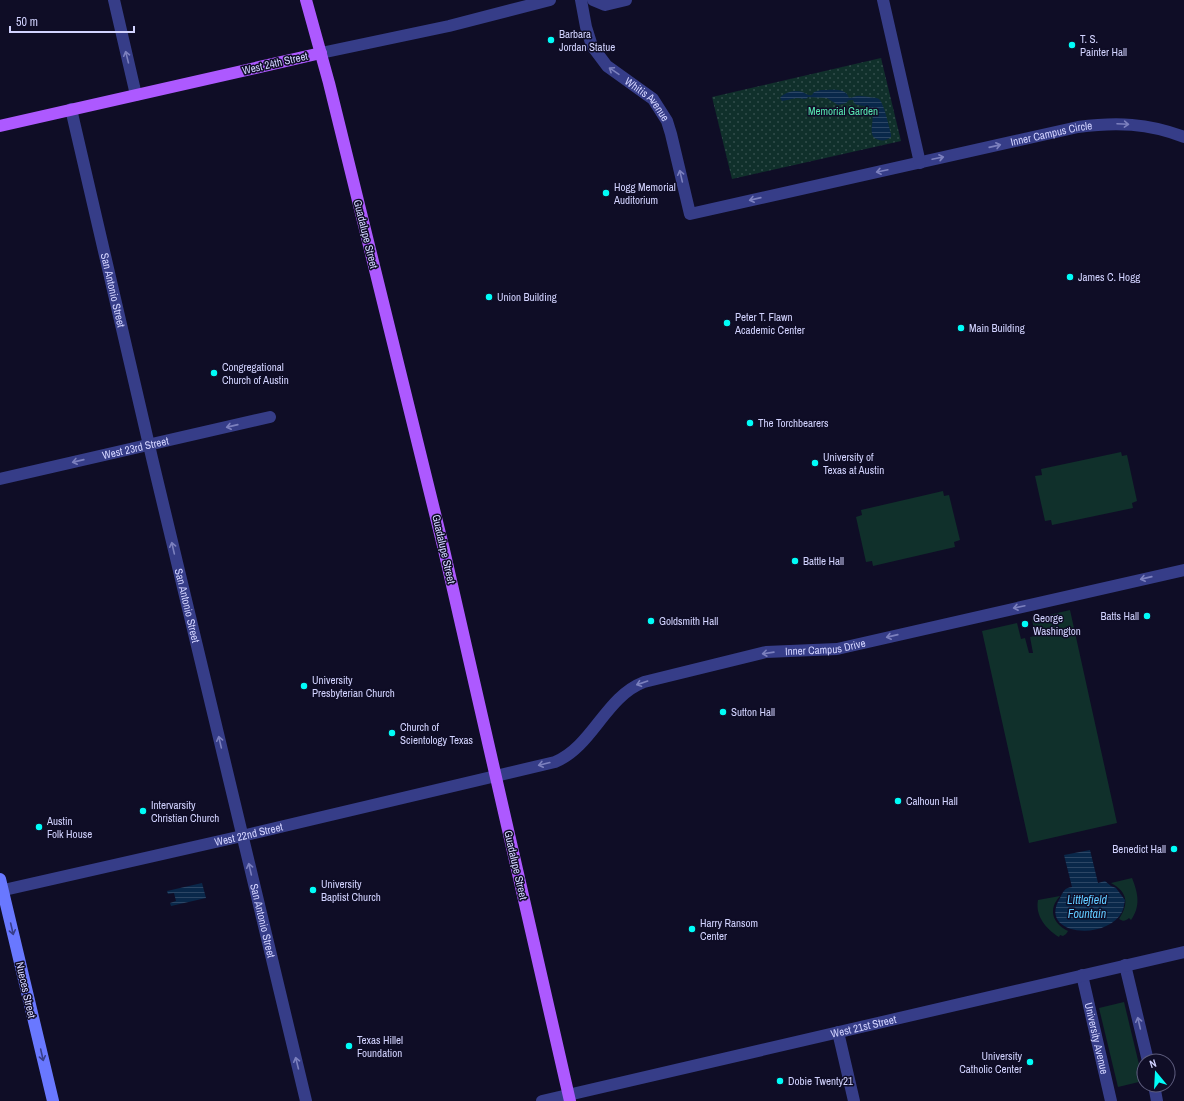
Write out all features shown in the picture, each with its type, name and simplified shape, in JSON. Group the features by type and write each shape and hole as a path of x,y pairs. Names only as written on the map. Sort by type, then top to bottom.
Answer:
{"main road":[{"name":"Guadalupe Street","path":"306,0 321,53 441,537 569,1098"},
{"name":"West 24th Street","path":"0,126 321,53"}],"street":[{"path":"114,0 136,95"},
{"name":"West 24th Street","path":"321,53 449,26 550,0"},
{"name":"Whitis Avenue","path":"581,0 586,27 592,46 607,66 653,99 667,120 672,134 690,214"},
{"path":"593,0 605,5 626,0"},
{"path":"883,0 920,163"},
{"name":"San Antonio Street","path":"71,109 149,445 306,1101"},
{"name":"Inner Campus Circle","path":"690,214 1078,127 1115,124 1138,125 1165,130 1184,137"},
{"name":"West 23rd Street","path":"0,479 270,417"},
{"name":"Inner Campus Drive","path":"496,776 555,762 569,755 627,690 644,682 766,652 837,649 1184,570"},
{"name":"West 22nd Street","path":"1,887 242,836 496,776"},
{"name":"Nueces Street","path":"1,887 53,1101"},
{"name":"West 21st Street","path":"542,1101 569,1098 838,1032 1184,952"},
{"path":"1125,965 1146,1053"},
{"name":"University Avenue","path":"1082,975 1112,1101"},
{"path":"838,1032 854,1101"}],"green space":[{"name":"Memorial Garden","path":"881,58 901,141 732,179 712,97"},
{"path":"1121,452 1122,456 1127,455 1137,501 1132,503 1133,508 1052,525 1051,520 1045,521 1035,476 1042,475 1041,469"},
{"path":"943,491 944,496 949,495 960,540 954,542 955,547 873,566 872,561 866,562 856,517 862,515 861,510"},
{"path":"1070,610 1117,823 1029,843 982,631 1017,623 1021,639 1025,638 1029,653 1033,653 1030,637 1035,636 1032,619"},
{"path":"1132,878 1138,899 1136,910 1131,920 1129,918 1123,921 1119,919 1125,903 1124,894 1111,883"},
{"path":"1060,896 1054,906 1053,911 1055,920 1068,931 1063,936 1060,935 1059,937 1042,922 1038,911 1038,900"},
{"path":"1124,1002 1136,1053 1136,1083 1118,1087 1099,1008"}],"water":[{"path":"821,90 845,92 849,98 859,96 879,99 884,110 891,137 887,140 879,140 875,138 872,135 873,117 870,109 865,106 855,104 853,100 849,100 846,103 838,105 827,98 808,97 806,99 797,98 782,101 780,98 793,91 799,91 812,95 814,92"},
{"name":"Littlefield Fountain","path":"1090,850 1098,883 1105,881 1116,888 1125,900 1124,908 1114,922 1102,928 1089,931 1076,930 1065,927 1058,920 1055,910 1065,889 1072,887 1064,855"},
{"path":"202,883 206,898 171,906 170,903 176,901 174,893 168,894 167,891"}],"place":[{"name":"Barbara Jordan Statue","path":"551,40"},
{"name":"T. S. Painter Hall","path":"1072,45"},
{"name":"Hogg Memorial Auditorium","path":"606,193"},
{"name":"James C. Hogg","path":"1070,277"},
{"name":"Union Building","path":"489,297"},
{"name":"Peter T. Flawn Academic Center","path":"727,323"},
{"name":"Main Building","path":"961,328"},
{"name":"Congregational Church of Austin","path":"214,373"},
{"name":"The Torchbearers","path":"750,423"},
{"name":"University of Texas at Austin","path":"815,463"},
{"name":"Battle Hall","path":"795,561"},
{"name":"Batts Hall","path":"1147,616"},
{"name":"Goldsmith Hall","path":"651,621"},
{"name":"George Washington","path":"1025,624"},
{"name":"University Presbyterian Church","path":"304,686"},
{"name":"Sutton Hall","path":"723,712"},
{"name":"Church of Scientology Texas","path":"392,733"},
{"name":"Calhoun Hall","path":"898,801"},
{"name":"Intervarsity Christian Church","path":"143,811"},
{"name":"Austin Folk House","path":"39,827"},
{"name":"Benedict Hall","path":"1174,849"},
{"name":"University Baptist Church","path":"313,890"},
{"name":"Harry Ransom Center","path":"692,929"},
{"name":"Texas Hillel Foundation","path":"349,1046"},
{"name":"University Catholic Center","path":"1030,1062"},
{"name":"Dobie Twenty21","path":"780,1081"}]}
